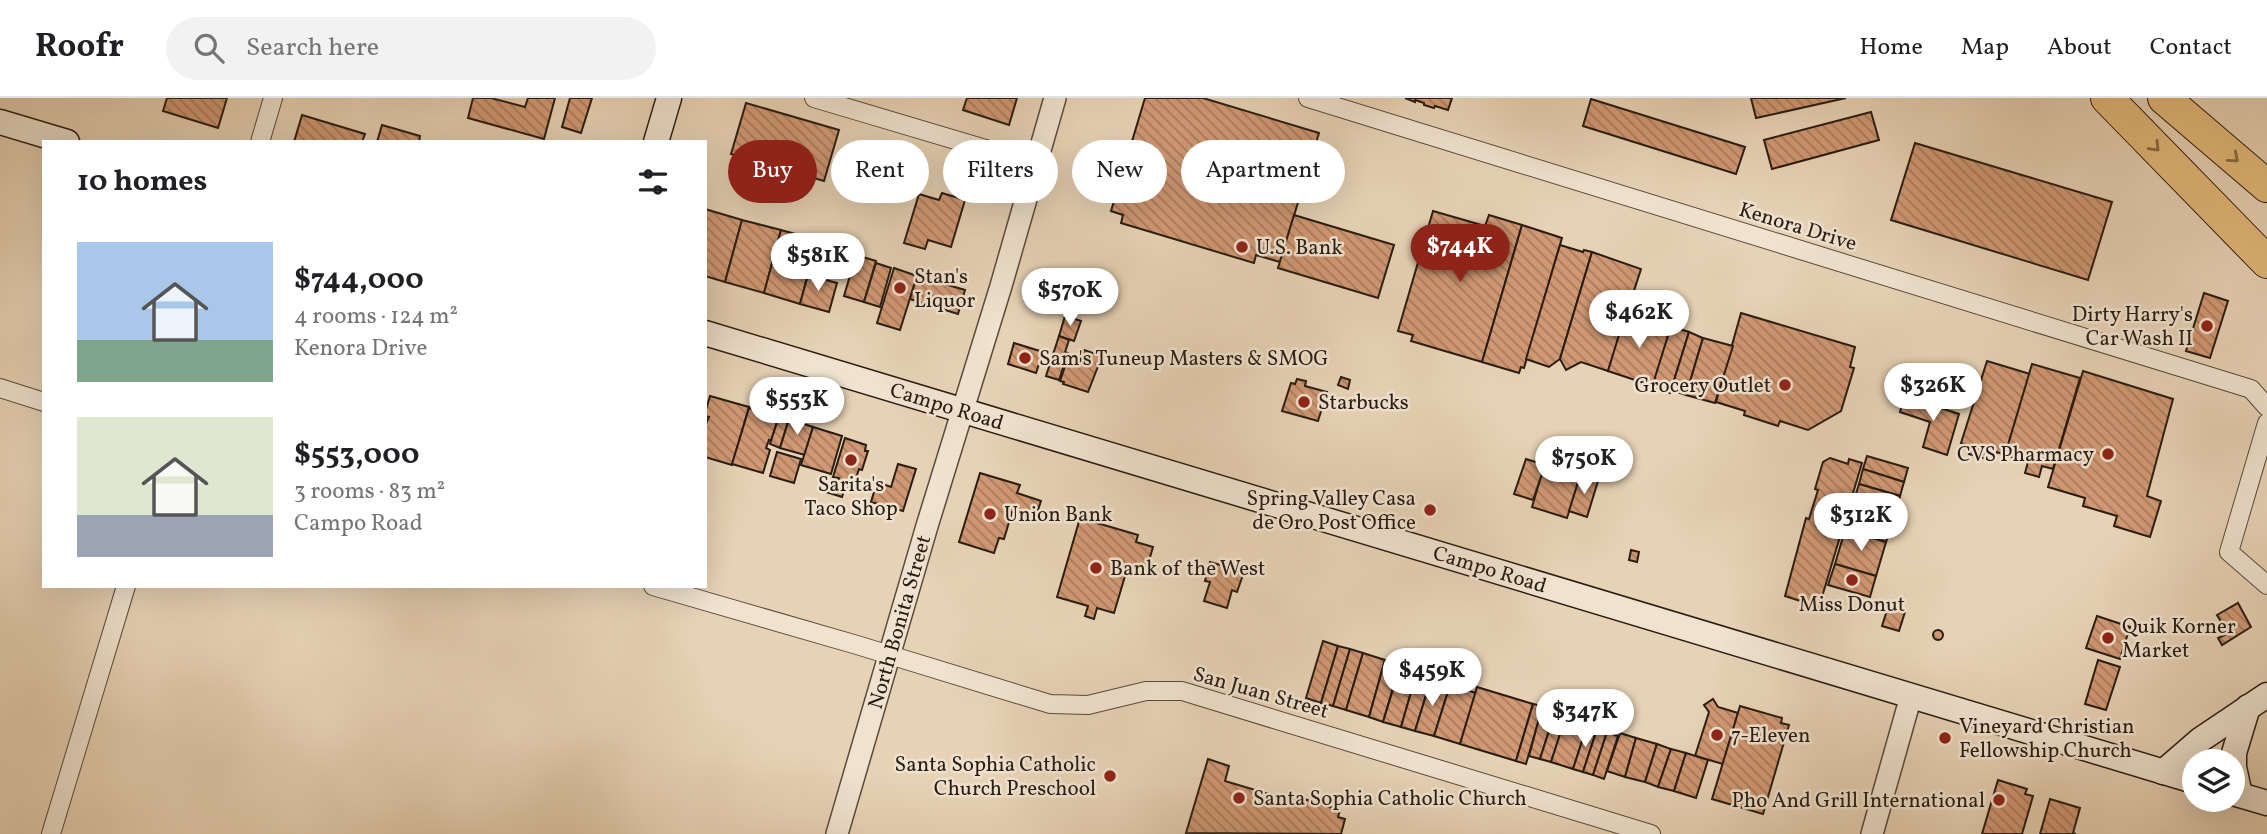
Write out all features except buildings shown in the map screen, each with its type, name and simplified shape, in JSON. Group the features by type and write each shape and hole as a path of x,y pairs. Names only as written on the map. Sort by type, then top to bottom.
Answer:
{"highway":[{"path":"2107,98 2267,262"},
{"path":"2164,98 2267,186"}],"main road":[{"path":"657,140 669,98"},
{"path":"0,122 60,140"},
{"name":"Campo Road","path":"707,335 2182,778"},
{"path":"2163,772 2200,740 2258,701"},
{"path":"2235,749 2258,701"},
{"path":"2245,797 2267,803"}],"street":[{"path":"261,140 273,98"},
{"path":"814,98 955,140"},
{"name":"North Bonita Street","path":"1043,140 1055,98"},
{"name":"Kenora Drive","path":"1308,98 2251,389 2267,407"},
{"name":"North Bonita Street","path":"836,834 1024,203"},
{"path":"0,388 42,401"},
{"path":"2267,423 2229,552 2267,585"},
{"path":"51,834 125,588"},
{"name":"San Juan Street","path":"660,588 1050,705 1088,705 1146,691 1182,691 1651,834"},
{"path":"1872,834 1911,696"}],"place":[{"name":"U.S. Bank","path":"1242,247"},
{"name":"Stan's Liquor","path":"900,288"},
{"name":"Dirty Harry's Car Wash II","path":"2207,326"},
{"name":"Sam's Tuneup Masters & SMOG","path":"1025,358"},
{"name":"Grocery Outlet","path":"1785,385"},
{"name":"Starbucks","path":"1304,402"},
{"name":"CVS Pharmacy","path":"2108,454"},
{"name":"Sarita's Taco Shop","path":"851,460"},
{"name":"Spring Valley Casa de Oro Post Office","path":"1430,510"},
{"name":"Union Bank","path":"990,514"},
{"name":"Bank of the West","path":"1096,568"},
{"name":"Miss Donut","path":"1852,580"},
{"name":"Quik Korner Market","path":"2108,638"},
{"name":"7-Eleven","path":"1717,735"},
{"name":"Vineyard Christian Fellowship Church","path":"1945,738"},
{"name":"Santa Sophia Catholic Church Preschool","path":"1110,776"},
{"name":"Santa Sophia Catholic Church","path":"1239,798"},
{"name":"Pho And Grill International","path":"1999,800"}]}
